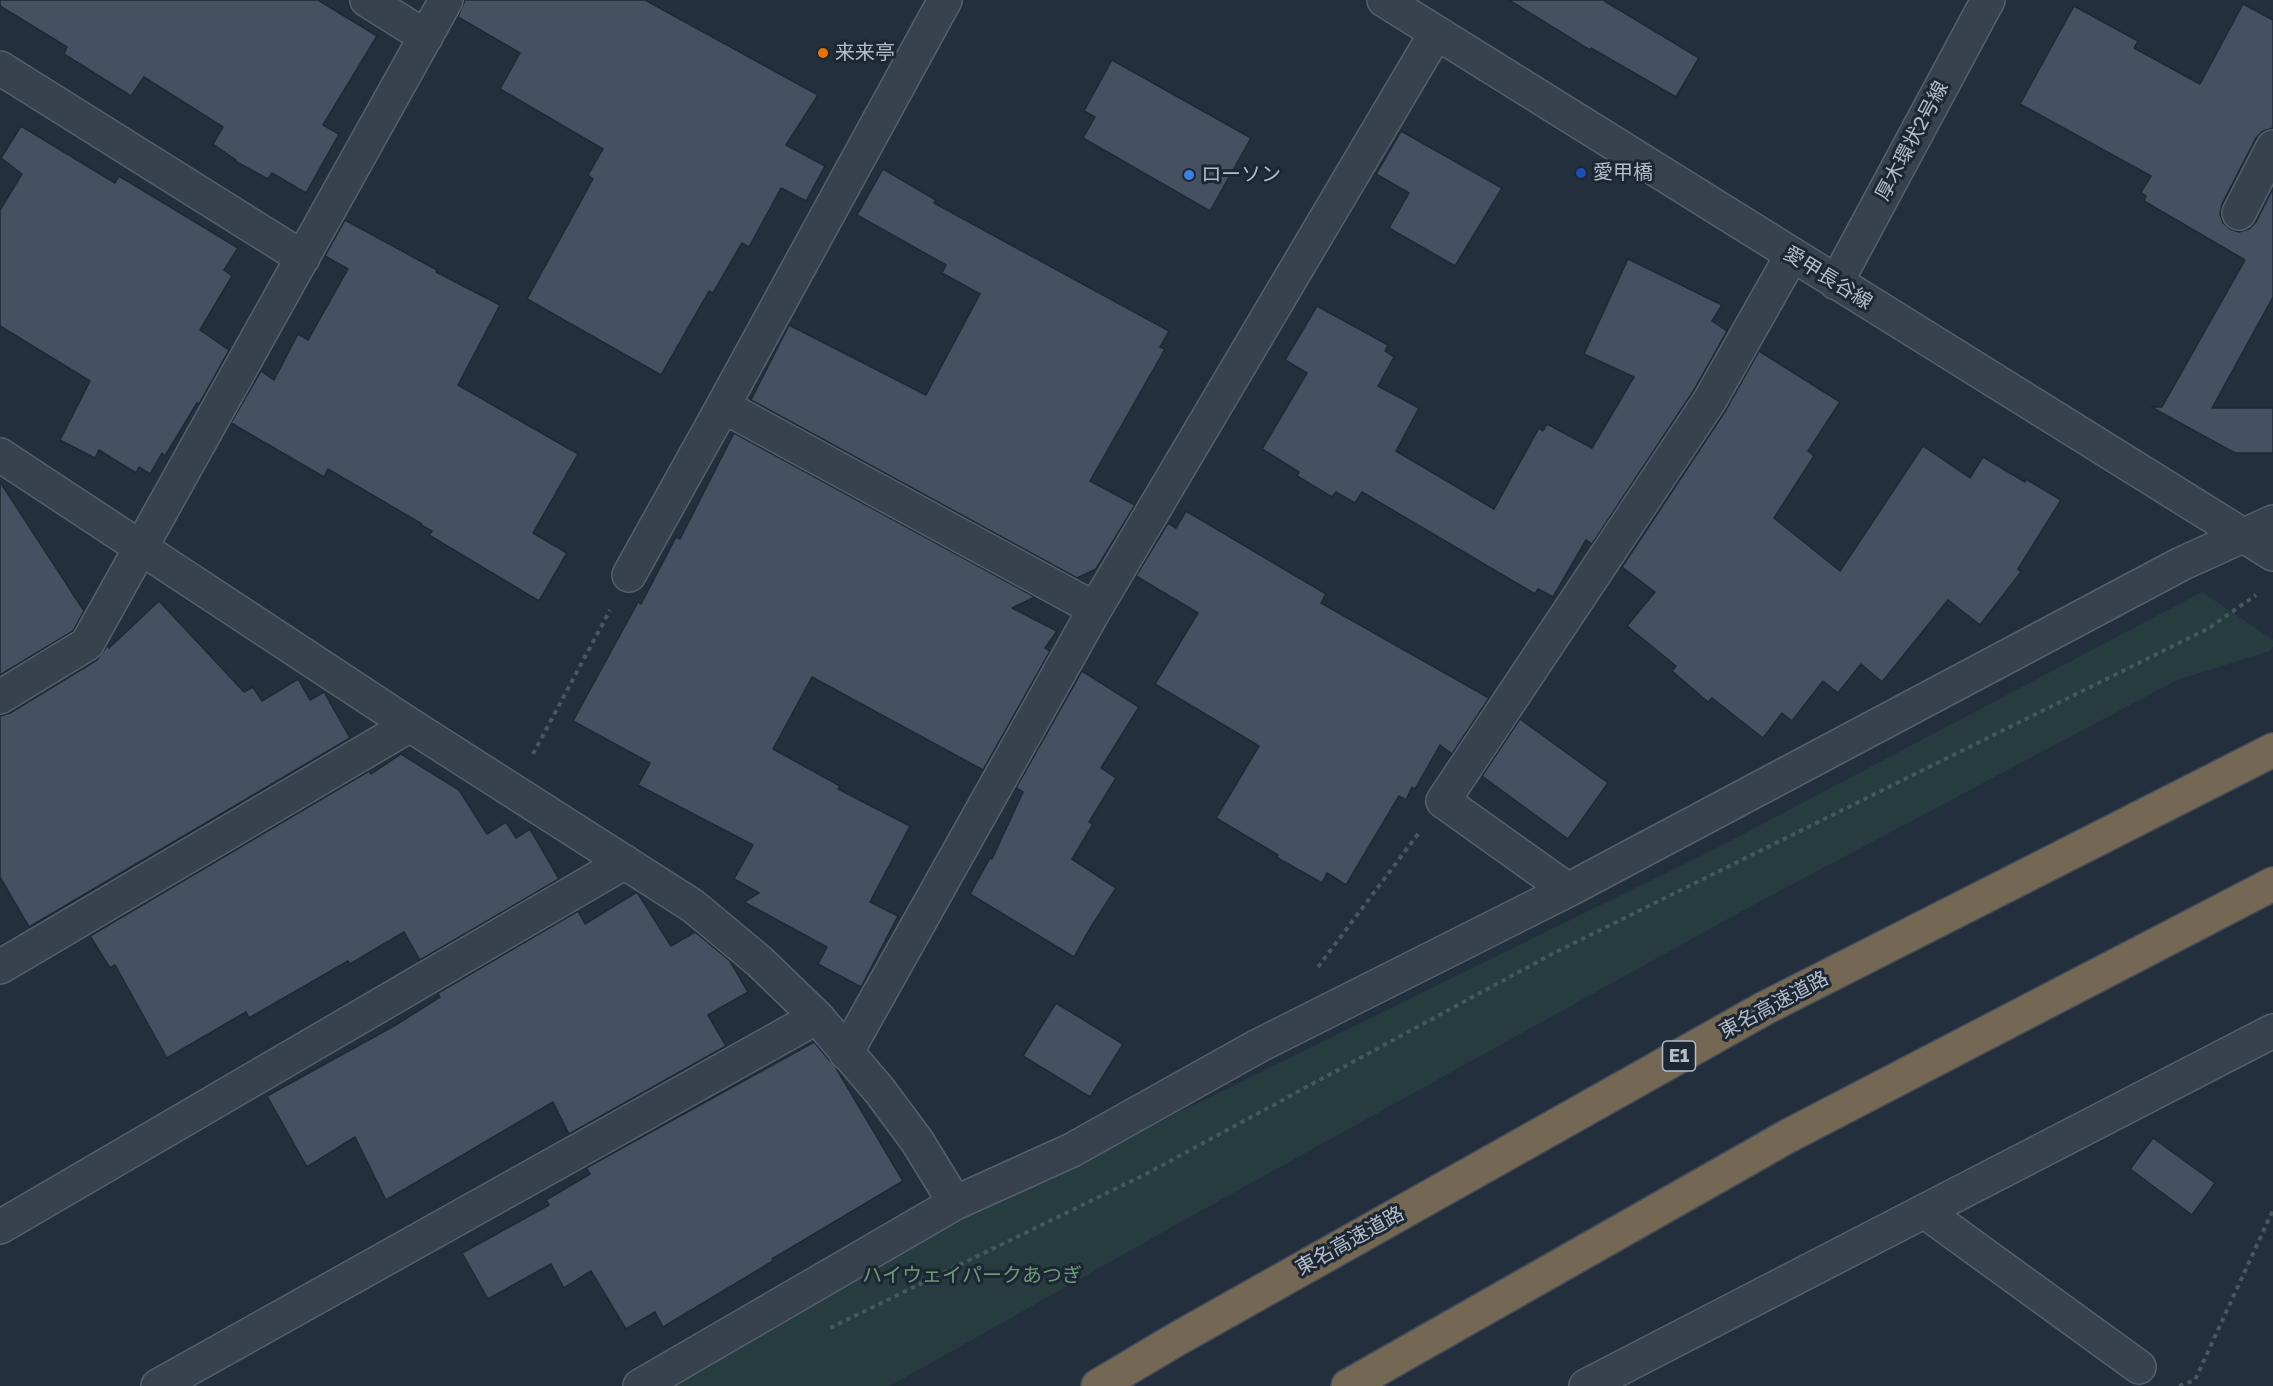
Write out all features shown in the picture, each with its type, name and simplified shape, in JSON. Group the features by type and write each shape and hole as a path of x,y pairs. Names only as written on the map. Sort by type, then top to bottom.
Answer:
{"highway":[{"name":"東名高速道路","path":"1098,1386 1177,1339 1765,1008 2273,750"},
{"path":"1348,1386 1788,1136 2273,884"}],"street":[{"path":"367,0 426,36"},
{"path":"0,697 87,644 446,0"},
{"path":"629,575 945,0"},
{"name":"愛甲長谷線","path":"1384,0 2273,554"},
{"name":"厚木環状2号線","path":"1836,283 1988,0"},
{"path":"846,1053 1095,609 1436,33"},
{"path":"0,68 303,258"},
{"path":"2239,213 2273,147"},
{"path":"1568,890 1443,801 1710,400 1792,255"},
{"path":"723,406 1095,609"},
{"path":"0,455 701,913 759,961 817,1017 880,1091 917,1141 955,1203"},
{"path":"640,1386 955,1203 1072,1150 1258,1046 1568,890 2181,564 2273,522"},
{"path":"0,967 410,725"},
{"path":"0,1227 625,862"},
{"path":"158,1386 817,1017"},
{"path":"1586,1386 2273,1031"},
{"path":"1924,1211 2139,1367"}],"path":[{"path":"513,791 629,575"},
{"path":"825,1331 1146,1174 1552,954 2209,628 2256,595"},
{"path":"1315,971 1443,801"},
{"path":"2179,1386 2195,1380 2273,1210"}],"green space":[{"name":"ハイウェイパークあつぎ","path":"2202,592 2273,640 2270,651 2177,680 1742,911 890,1386 670,1386 945,1227 1717,848"}],"building":[{"path":"0,0 318,0 377,36 323,125 339,134 306,193 272,173 268,179 235,161 213,144 223,127 144,77 131,96 64,54 67,47 0,6"},
{"path":"465,0 645,0 818,95 786,145 825,166 806,201 781,188 749,247 742,243 713,293 709,291 661,375 527,299 593,179 588,175 603,149 500,89 520,53 458,17"},
{"path":"1509,0 1603,0 1699,58 1676,97 1591,48 1590,50"},
{"path":"2243,4 2273,20 2273,128 2263,131 2256,138 2222,204 2220,214 2223,223 2230,229 2239,232 2249,229 2256,222 2273,188 2273,297 2212,408 2273,408 2273,453 2235,453 2151,407 2162,407 2245,260 2144,201 2146,196 2141,192 2151,176 2020,104 2074,6 2138,41 2134,48 2200,84"},
{"name":"ローソン","path":"1112,60 1251,138 1210,211 1083,138 1095,117 1084,111"},
{"path":"21,126 115,183 119,176 238,248 224,270 232,276 200,330 229,350 199,404 197,403 165,456 162,453 150,474 139,467 136,473 99,450 95,458 60,440 90,381 0,326 0,210 22,174 1,158"},
{"path":"1401,131 1502,188 1455,266 1389,228 1409,193 1376,174"},
{"path":"883,169 936,200 934,203 1169,331 1160,347 1165,349 1090,481 1135,505 1096,569 1077,578 751,400 789,325 926,395 980,294 942,273 946,265 857,215"},
{"path":"345,220 437,270 436,272 500,305 458,385 578,454 533,533 567,553 539,601 429,535 432,531 422,524 328,469 324,477 231,423 261,371 274,380 298,334 308,340 348,269 325,256"},
{"path":"1628,259 1722,305 1712,321 1727,331 1694,390 1592,544 1586,540 1553,597 1538,589 1535,594 1362,492 1355,503 1336,492 1332,497 1297,476 1299,472 1262,449 1307,373 1285,360 1317,306 1388,345 1385,351 1394,357 1378,386 1419,408 1396,451 1494,509 1539,428 1543,431 1547,424 1592,448 1634,377 1584,354"},
{"path":"1759,351 1840,402 1808,451 1814,456 1774,518 1840,571 1923,446 1970,478 1983,457 2061,500 2018,569 2021,572 1980,625 1948,600 1882,682 1861,664 1838,693 1823,681 1792,721 1782,713 1763,738 1712,698 1708,702 1672,671 1676,666 1627,626 1655,592 1622,567 1726,410"},
{"path":"734,433 1035,597 1012,608 1057,631 1045,648 1050,651 983,770 812,677 773,749 840,786 838,789 910,826 870,902 898,916 861,987 818,964 827,947 744,902 759,893 734,879 753,845 638,785 650,763 573,721 638,602 641,604 676,537 680,539"},
{"path":"0,482 84,611 73,631 0,675"},
{"path":"1186,511 1326,594 1321,603 1489,698 1452,754 1440,745 1415,789 1412,787 1406,800 1399,796 1346,885 1327,873 1322,883 1276,857 1278,855 1216,818 1259,746 1155,684 1198,613 1136,576 1168,523 1176,528"},
{"path":"159,601 244,692 253,687 262,701 298,679 310,700 324,692 350,738 29,927 0,877 0,716 10,713 97,660 107,646 109,648"},
{"path":"1082,671 1139,707 1101,768 1116,778 1089,822 1093,824 1072,859 1116,888 1074,957 970,894 990,858 992,859 1023,792 1016,788"},
{"path":"1520,719 1608,783 1568,839 1482,776"},
{"path":"401,754 459,790 487,834 506,822 516,838 530,829 559,879 420,960 404,932 350,964 348,961 249,1018 246,1012 167,1058 115,965 110,968 90,936 369,771 371,774"},
{"path":"637,892 671,946 695,932 730,961 748,992 708,1015 726,1046 569,1134 553,1102 386,1200 355,1137 307,1167 267,1096 394,1026 440,997 438,993 578,911 585,924"},
{"path":"1056,1003 1123,1044 1090,1097 1023,1056"},
{"path":"814,1042 836,1068 903,1181 663,1327 655,1312 626,1329 591,1271 564,1288 551,1264 488,1299 462,1253 549,1205 546,1200 590,1174 586,1168"},
{"path":"2153,1138 2215,1183 2192,1215 2130,1169"}],"place":[{"name":"来来亭","path":"823,53"},
{"name":"愛甲橋","path":"1581,173"},
{"name":"ローソン","path":"1189,175"}]}
